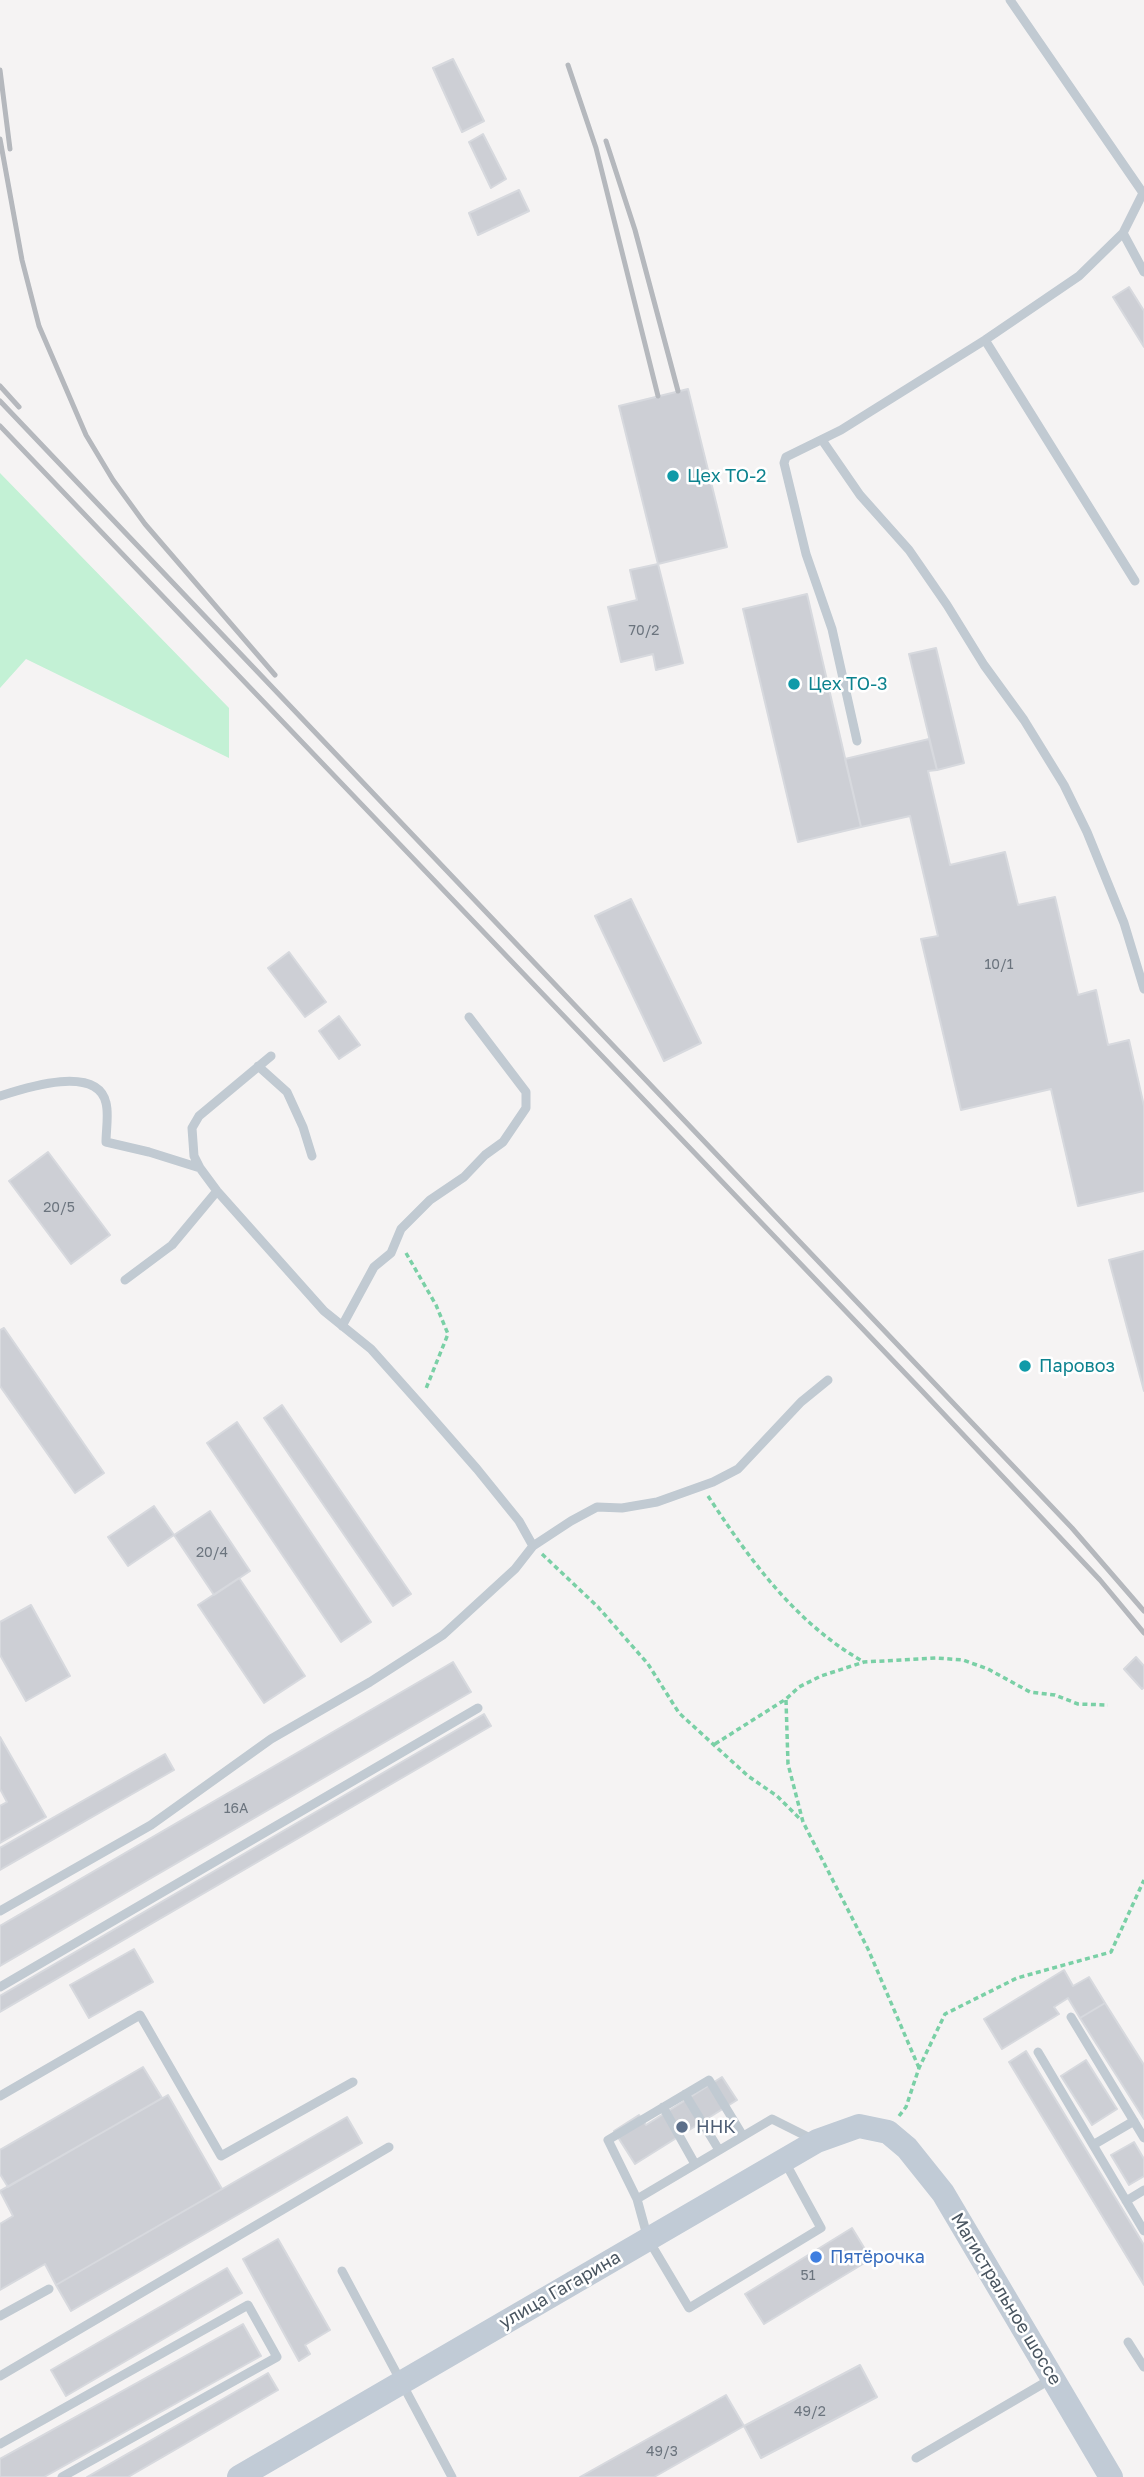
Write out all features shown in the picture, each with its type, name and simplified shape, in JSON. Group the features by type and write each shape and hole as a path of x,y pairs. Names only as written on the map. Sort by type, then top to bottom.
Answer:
{"main road":[{"name":"улица Гагарина","path":"239,2477 817,2141 859,2126 888,2133"},
{"name":"Магистральное шоссе","path":"888,2133 907,2148 943,2193 1111,2477"}],"lane":[{"path":"857,741 832,629 806,554 784,463 786,457 866,415 985,340 1079,276 1123,233 1143,194 1012,1"},
{"path":"1123,233 1144,272"},
{"path":"985,340 1135,581"},
{"path":"822,440 860,495 917,561 984,665 1024,720 1063,785 1087,832 1119,912 1144,989"},
{"path":"342,1326 374,1268 391,1253 401,1229 430,1200 464,1177 485,1155 503,1142 526,1108 527,1092 469,1017"},
{"path":"271,1056 217,1099 192,1128 194,1156 200,1168 217,1191 324,1311 371,1349 421,1405 519,1521 533,1546"},
{"path":"258,1066 287,1092 303,1127 312,1156"},
{"path":"0,1096 27,1087 76,1080 97,1088 106,1102 106,1142 200,1168"},
{"path":"125,1280 172,1245 217,1191"},
{"path":"0,1911 151,1825 271,1740 443,1635 515,1569 533,1546 571,1521 597,1507 657,1503 738,1469 801,1402 828,1380"},
{"path":"0,1987 478,1708"},
{"path":"0,2096 139,2015 221,2156 353,2082"},
{"path":"1070,2017 1144,2137"},
{"path":"1038,2052 1144,2231"},
{"path":"743,2136 709,2080 608,2140 637,2199 648,2239 689,2308 821,2228 784,2160"},
{"path":"685,2094 719,2150"},
{"path":"663,2107 695,2164"},
{"path":"637,2199 772,2119 817,2141"},
{"path":"1093,2145 1134,2121"},
{"path":"0,2376 389,2147"},
{"path":"1126,2201 1144,2190"},
{"path":"342,2271 452,2477"},
{"path":"0,2316 48,2289"},
{"path":"0,2444 248,2305 277,2357 62,2477"},
{"path":"1128,2342 1144,2367"},
{"path":"916,2458 1052,2378"}],"path":[{"path":"396,1240 436,1305 448,1334 421,1405"},
{"path":"701,1486 768,1581 836,1647 864,1662"},
{"path":"533,1546 598,1607 648,1664 679,1713 803,1822"},
{"path":"715,1744 786,1699 799,1687 821,1676 864,1662 937,1658 963,1660 988,1669 1030,1692 1055,1695 1078,1704 1108,1705"},
{"path":"786,1699 788,1764 803,1822 868,1949 919,2068"},
{"path":"888,2133 906,2106 919,2068 945,2014 1017,1978 1111,1951 1144,1880"}],"green space":[{"path":"0,473 229,708 229,758 26,659 0,688"}],"building":[{"path":"453,59 484,121 462,132 433,68"},
{"path":"483,134 506,179 491,188 469,142"},
{"path":"519,190 529,211 478,235 469,213"},
{"path":"1129,287 1144,311 1144,347 1113,297"},
{"name":"Цех ТО-2","path":"688,389 727,547 658,564 619,406"},
{"path":"658,564 683,663 656,670 653,654 621,662 608,607 637,600 630,570"},
{"name":"Цех ТО-3","path":"807,594 861,827 798,842 743,609"},
{"path":"936,648 964,763 937,770 909,654"},
{"path":"929,739 937,770 928,771 950,865 1005,852 1018,905 1055,897 1078,995 1096,990 1108,1045 1129,1040 1144,1106 1144,1191 1078,1206 1051,1089 961,1110 921,939 938,936 910,816 861,827 845,759"},
{"path":"631,899 701,1043 664,1061 595,916"},
{"path":"289,952 326,1002 305,1017 268,968"},
{"path":"339,1016 360,1045 339,1059 319,1031"},
{"path":"48,1152 110,1235 71,1264 9,1181"},
{"path":"1144,1251 1144,1391 1109,1260"},
{"path":"4,1328 104,1473 75,1493 0,1386 0,1330"},
{"path":"282,1405 411,1594 393,1606 264,1418"},
{"path":"237,1422 371,1622 341,1642 207,1443"},
{"path":"154,1506 174,1535 128,1566 108,1537"},
{"path":"210,1511 250,1571 214,1595 174,1535"},
{"path":"239,1578 305,1676 264,1703 198,1605"},
{"path":"31,1605 70,1676 26,1701 0,1655 0,1622"},
{"path":"1136,1657 1144,1666 1142,1689 1124,1669"},
{"path":"453,1662 471,1692 0,1966 0,1926"},
{"path":"484,1714 491,1726 0,2012 0,1996"},
{"path":"0,1737 46,1817 0,1843 0,1806 7,1802 0,1789"},
{"path":"165,1754 174,1770 0,1870 0,1848"},
{"path":"134,1949 153,1982 89,2018 70,1985"},
{"path":"1064,1970 1073,1986 1089,1977 1105,2003 1080,2018 1068,1998 1054,2007 1059,2014 1002,2049 984,2019"},
{"path":"1105,2003 1144,2065 1144,2119 1080,2018"},
{"path":"1026,2051 1144,2245 1144,2285 1009,2062"},
{"path":"1086,2060 1117,2109 1092,2125 1061,2076"},
{"path":"143,2067 162,2098 8,2187 0,2174 0,2150"},
{"path":"722,2077 737,2100 635,2164 614,2131 639,2115 646,2125"},
{"path":"168,2095 222,2189 56,2285 45,2264 0,2290 0,2224 13,2216 0,2191"},
{"path":"347,2117 362,2143 71,2311 56,2285"},
{"path":"1134,2142 1144,2159 1144,2176 1129,2185 1111,2155"},
{"path":"852,2228 871,2259 764,2324 745,2294"},
{"path":"278,2239 330,2330 305,2345 310,2354 299,2361 243,2259"},
{"path":"227,2268 242,2293 66,2396 51,2370"},
{"path":"243,2324 261,2356 44,2477 0,2477 0,2459"},
{"path":"860,2365 877,2397 761,2458 744,2426"},
{"path":"268,2373 278,2390 128,2477 87,2477"},
{"path":"726,2395 744,2426 654,2477 580,2477"}],"railway":[{"path":"568,65 596,148 658,396"},
{"path":"0,70 10,149"},
{"path":"0,139 22,260 39,326 86,435 113,480 145,524 275,675"},
{"path":"606,141 635,230 678,391"},
{"path":"0,386 19,407"},
{"path":"0,401 1072,1528 1144,1611"},
{"path":"0,426 922,1391 1100,1580 1144,1633"}],"place":[{"name":"Цех ТО-2","path":"673,476"},
{"name":"Цех ТО-3","path":"794,684"},
{"name":"Паровоз","path":"1025,1366"},
{"name":"ННК","path":"682,2127"},
{"name":"Пятёрочка","path":"816,2257"}]}
